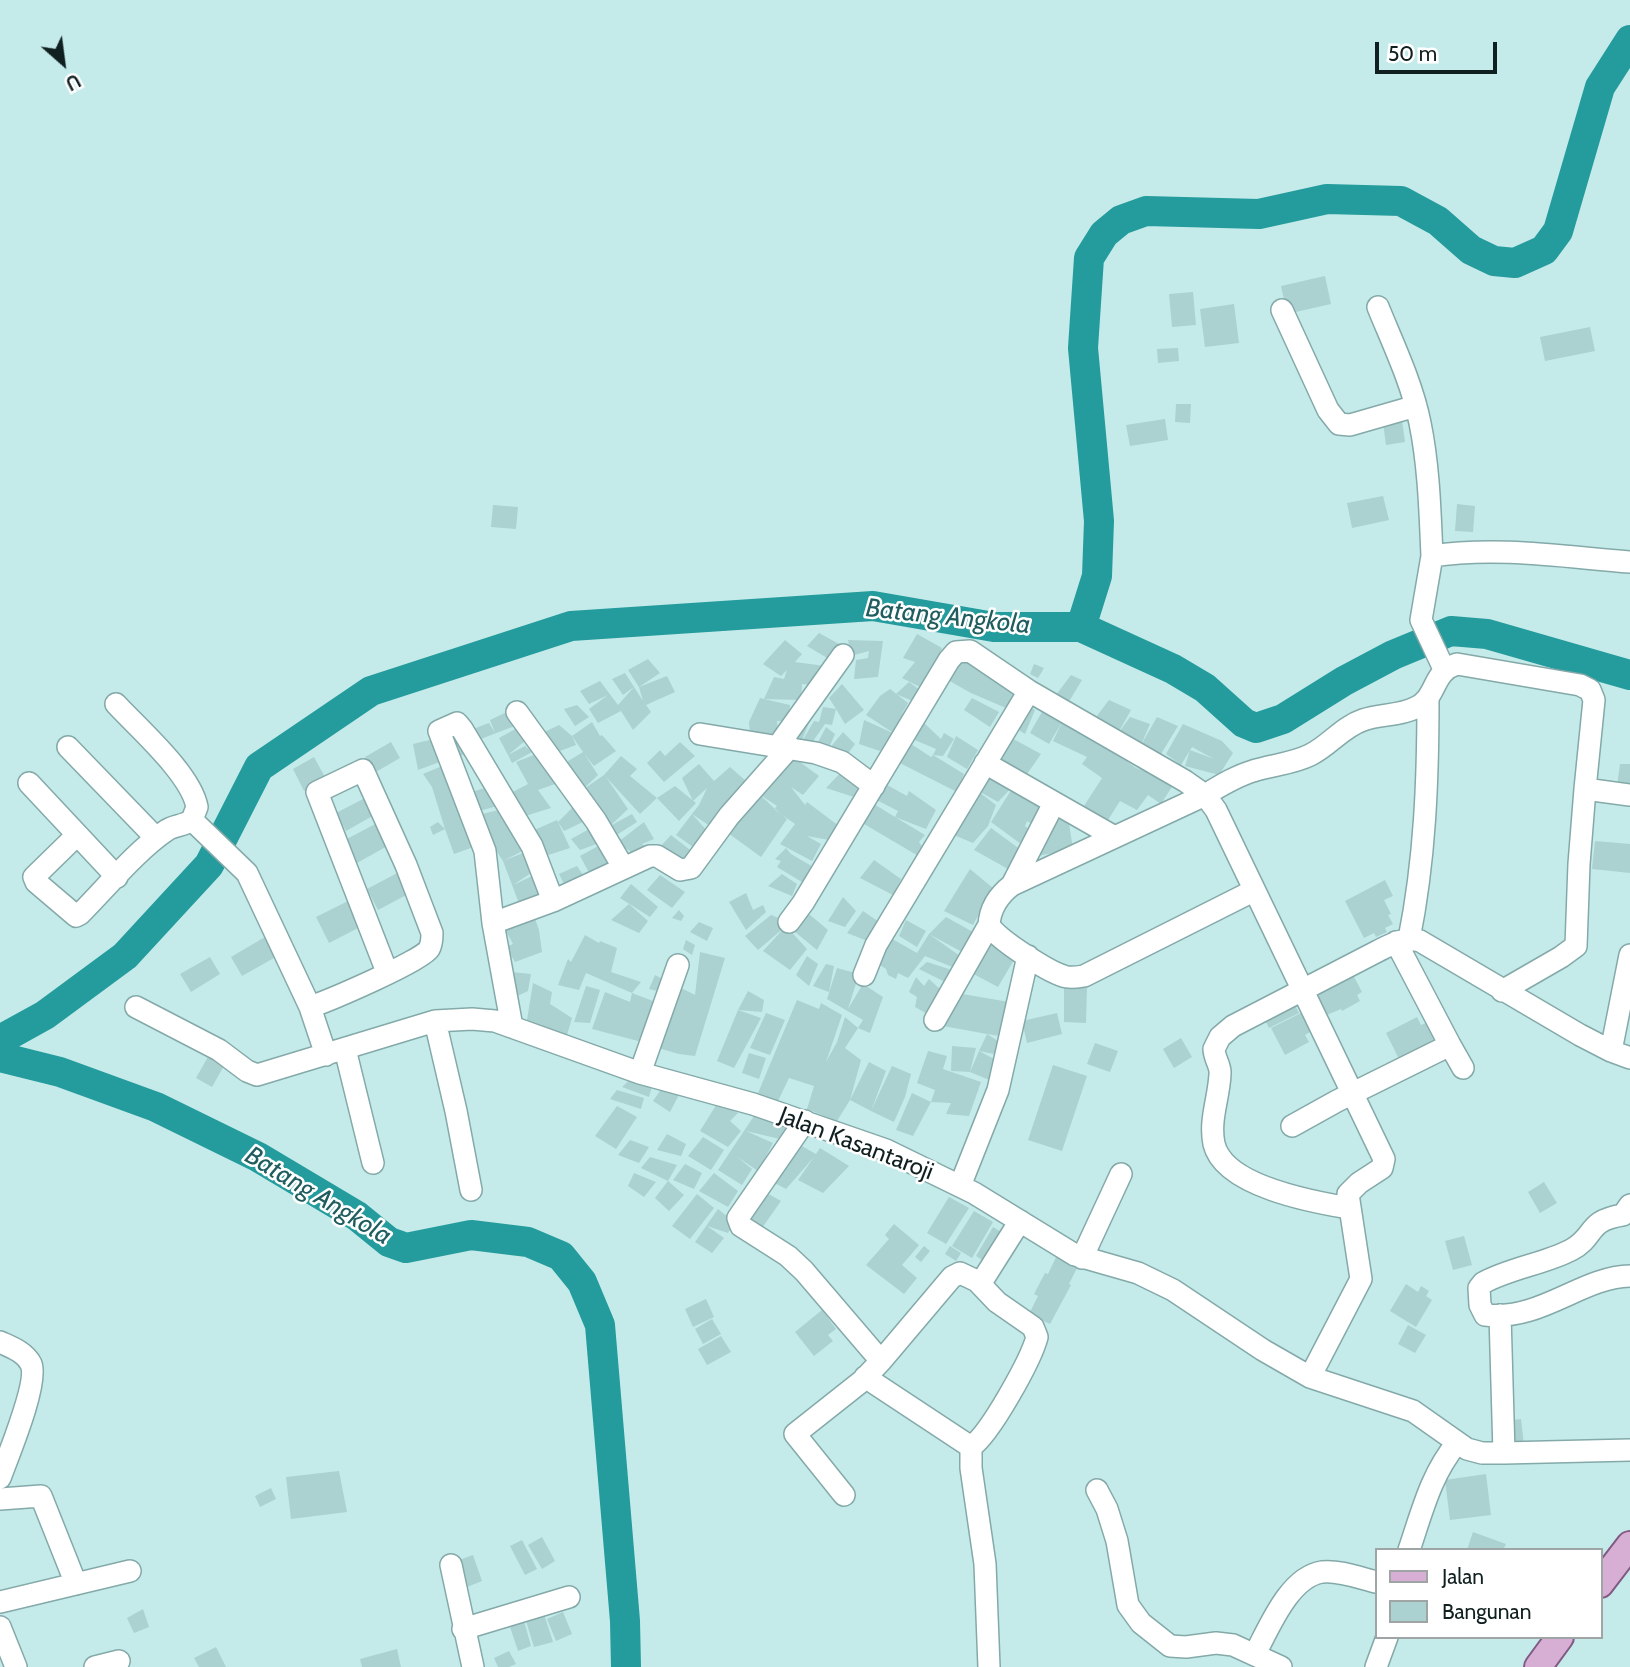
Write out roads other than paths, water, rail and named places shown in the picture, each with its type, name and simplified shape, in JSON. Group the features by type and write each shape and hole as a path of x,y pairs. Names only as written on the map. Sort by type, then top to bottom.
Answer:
{"main road":[{"path":"1602,1581 1630,1545"},
{"path":"1538,1667 1559,1639"}],"street":[{"path":"935,1020 989,925 991,911 998,898 1012,885 1205,795 1249,771 1319,751 1353,724 1364,719 1406,712 1424,704 1428,699 1436,681 1440,661 1422,625 1421,616 1432,556 1427,470 1416,406 1378,307"},
{"path":"1282,310 1328,410 1339,424 1350,425 1416,406"},
{"path":"1432,556 1461,552 1514,553 1630,562"},
{"path":"789,922 803,903 948,660 956,652 970,650 1029,691 1205,795 1216,810 1385,1163 1350,1190 1349,1208 1361,1272 1360,1284 1310,1377"},
{"path":"493,923 553,901 623,867 654,856 680,870 691,868 784,746 843,655"},
{"path":"1440,661 1580,685 1590,690 1594,700 1578,864 1576,946 1502,990"},
{"path":"864,975 876,945 1029,691"},
{"path":"1428,699 1422,868 1403,940 1463,1068"},
{"path":"116,704 191,789 197,807 196,824"},
{"path":"517,712 596,821 623,867"},
{"path":"512,1027 493,923 485,851 439,731 457,723 532,846 553,901"},
{"path":"700,734 784,746 842,762 874,786"},
{"path":"68,747 156,838"},
{"path":"985,763 1114,836"},
{"path":"310,1007 387,972 429,950 432,933 401,854 363,770 317,792 387,972"},
{"path":"29,783 117,877"},
{"path":"1585,789 1630,795"},
{"path":"1012,885 1054,803"},
{"path":"77,835 35,875 36,882 76,916 156,838 171,827 196,824 247,873 310,1007 335,1052 373,1163"},
{"path":"989,925 1000,938 1067,977 1084,976 1253,891"},
{"path":"1349,1208 1313,1202 1253,1181 1223,1162 1213,1141 1220,1072 1213,1052 1217,1041 1233,1026 1301,989 1403,940 1420,941 1502,990 1621,1055 1630,955"},
{"path":"960,1185 998,1090 1028,956"},
{"path":"640,1073 678,965"},
{"name":"Jalan Kasantaroji","path":"136,1007 219,1050 255,1075 283,1069 435,1021 472,1018 495,1021 640,1073 805,1121 887,1150 960,1185 1061,1248 1082,1258 1138,1273 1173,1290 1263,1350 1310,1377 1413,1411 1474,1452 1630,1450"},
{"path":"435,1021 471,1190"},
{"path":"1292,1126 1450,1045"},
{"path":"805,1121 740,1213 738,1221 741,1226 788,1256 809,1276 881,1361"},
{"path":"1082,1258 1121,1174"},
{"path":"1630,1205 1622,1215 1608,1217 1595,1224 1586,1238 1571,1250 1483,1283 1479,1288 1480,1305 1483,1313 1488,1316 1510,1315 1551,1304 1605,1280 1630,1276"},
{"path":"977,1281 984,1278 992,1268 1020,1221"},
{"path":"844,1496 794,1435 865,1377 952,1277 964,1273 977,1281 997,1302 1033,1327 1037,1337 996,1419 971,1447"},
{"path":"1500,1315 1504,1453"},
{"path":"0,1342 25,1356 32,1366 33,1377 0,1478"},
{"path":"865,1377 971,1447"},
{"path":"1410,1548 1432,1481 1457,1443"},
{"path":"971,1447 971,1468 985,1564 989,1667"},
{"path":"1097,1490 1107,1509 1117,1541 1128,1605 1135,1617 1170,1646 1178,1648 1225,1643 1281,1667"},
{"path":"0,1499 41,1496 76,1584"},
{"path":"451,1565 472,1667"},
{"path":"0,1602 130,1571"},
{"path":"1255,1654 1282,1603 1297,1587 1315,1574 1331,1572 1374,1582"},
{"path":"463,1629 569,1598"},
{"path":"0,1627 16,1667"},
{"path":"1376,1667 1386,1639"},
{"path":"95,1667 120,1661"}],"waterway":[{"name":"Batang Angkola","path":"1081,627 1097,576 1099,521 1083,348 1089,258 1104,234 1121,220 1146,211 1259,214 1327,199 1401,201 1438,221 1471,250 1494,261 1515,263 1544,250 1558,231 1600,87 1630,40"},
{"name":"Batang Angkola","path":"0,1040 45,1015 125,956 209,865 259,767 371,691 571,626 873,606 994,627 1081,627 1173,669 1205,688 1244,723 1256,728 1283,719 1344,681 1393,655 1451,631 1487,634 1630,675"},
{"name":"Batang Angkola","path":"0,1057 60,1072 156,1107 258,1157 357,1216 389,1242 406,1248 471,1235 528,1242 561,1256 582,1282 600,1325 625,1621 626,1667"}]}
